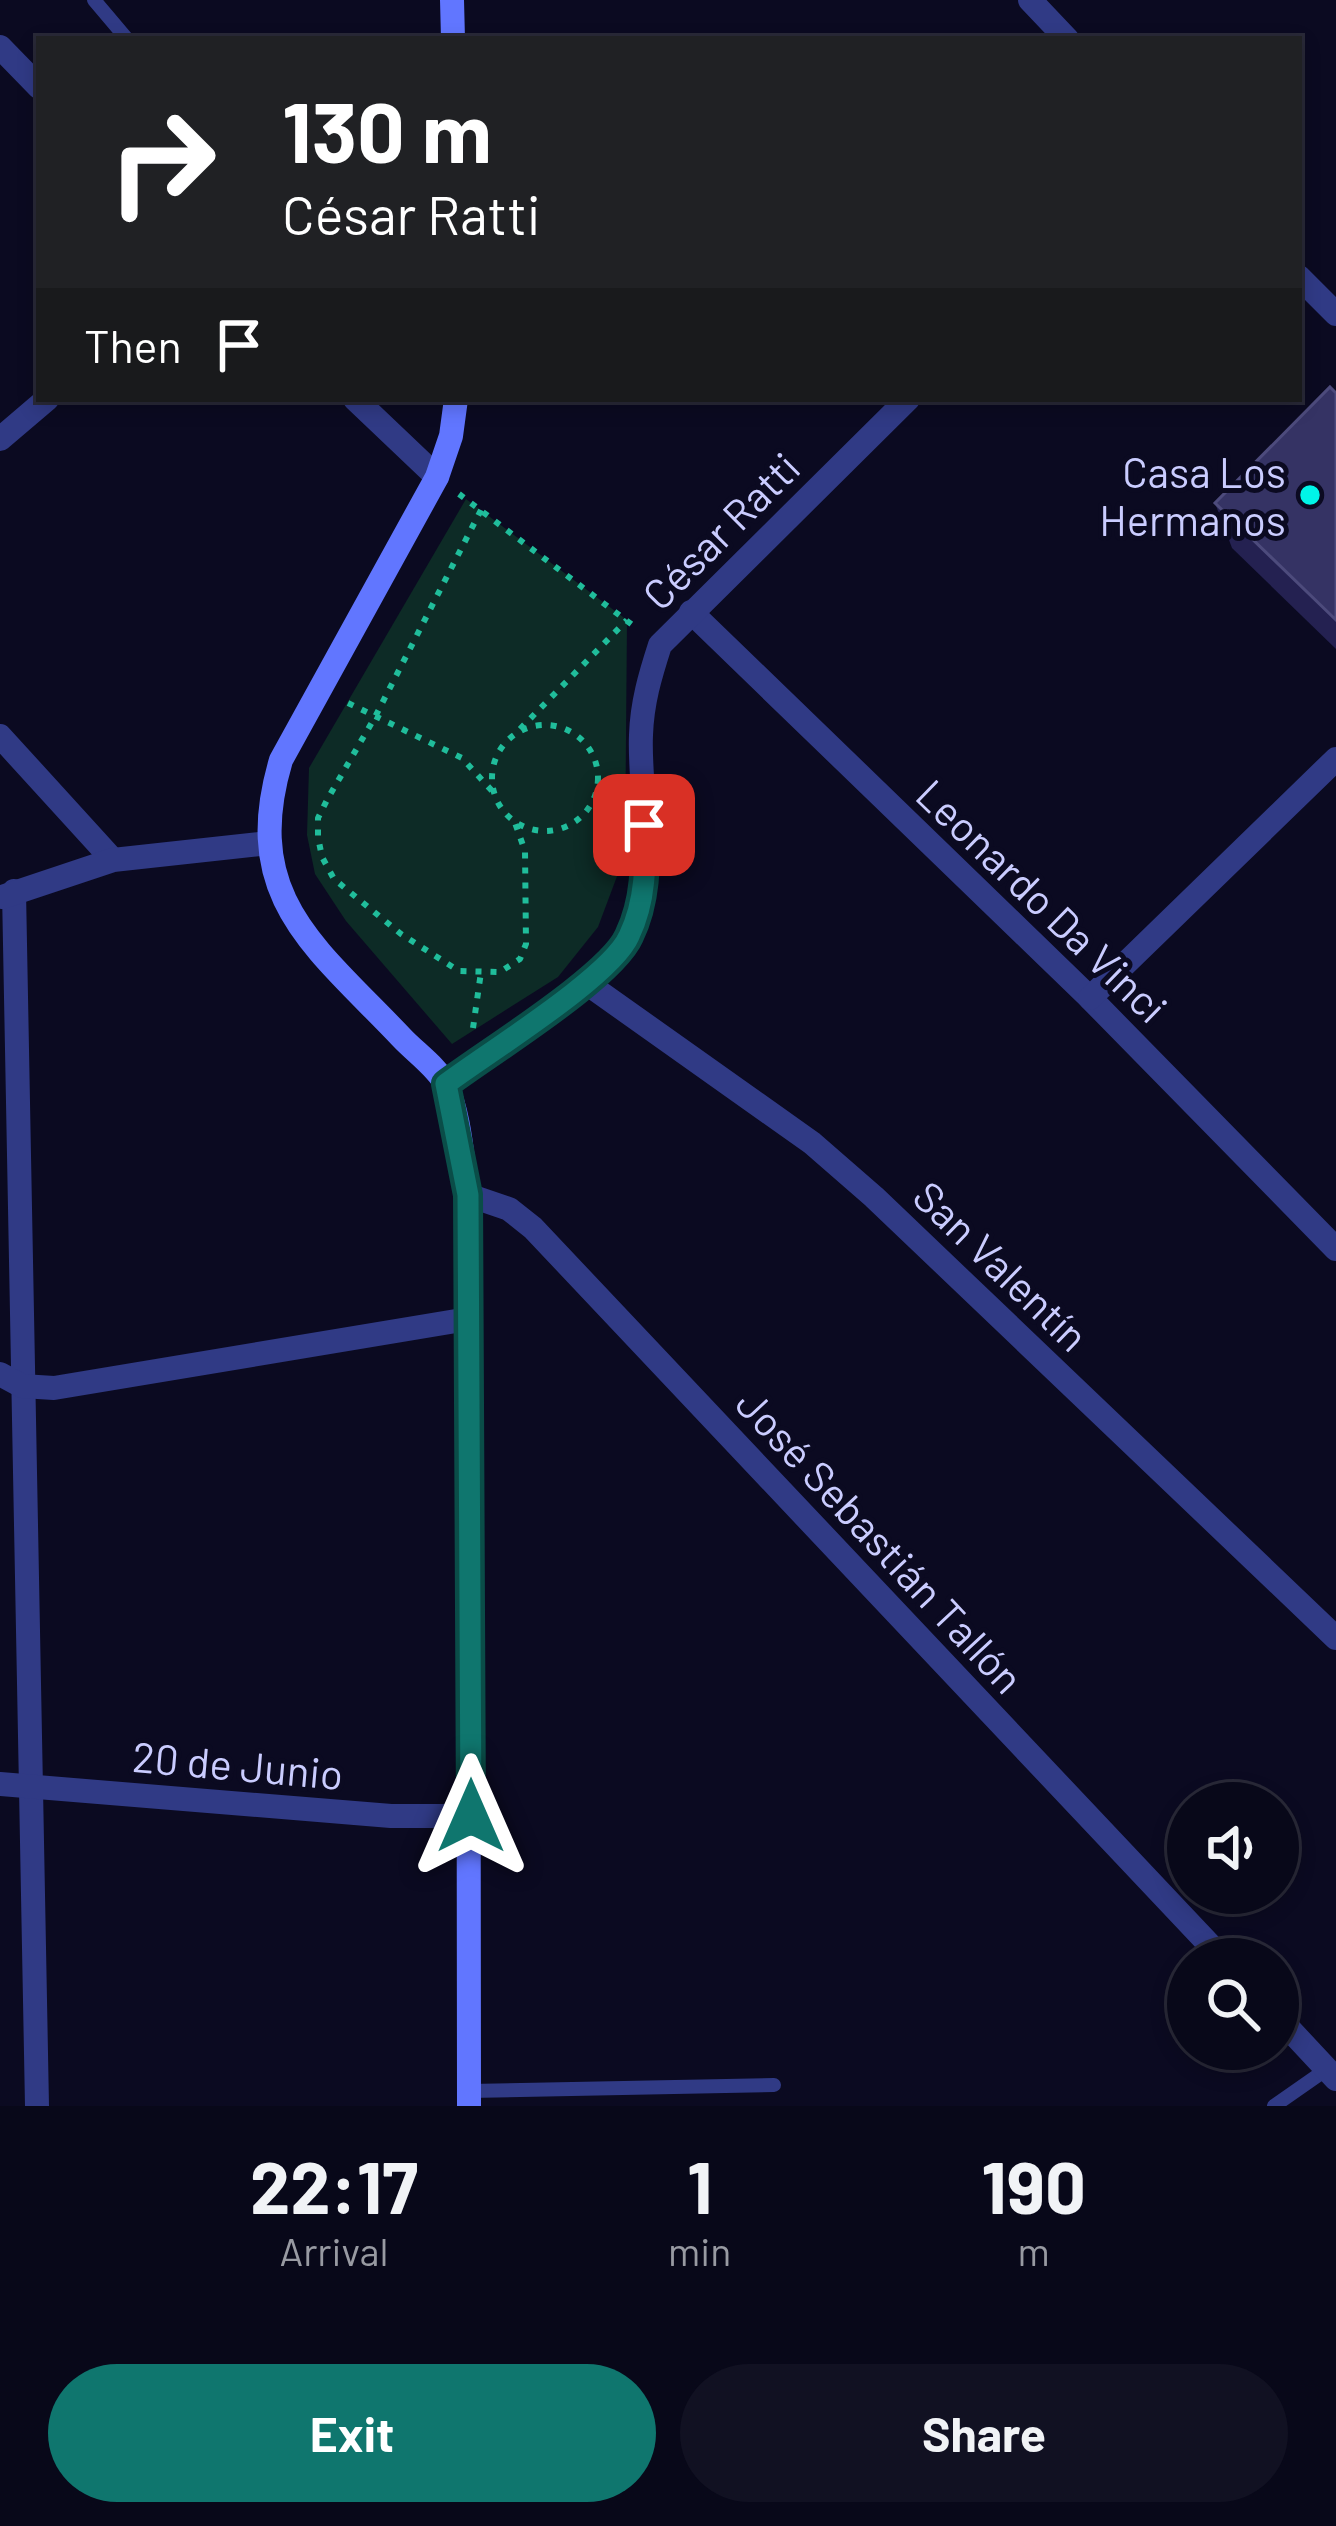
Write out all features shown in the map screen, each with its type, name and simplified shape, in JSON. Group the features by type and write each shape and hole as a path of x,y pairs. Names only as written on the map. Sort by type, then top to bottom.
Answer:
{"street":[{"path":"452,0 453,36"},
{"path":"1030,0 1064,36"},
{"path":"0,47 36,84"},
{"path":"1302,280 1336,314"},
{"path":"0,439 43,402"},
{"path":"358,402 437,477"},
{"path":"456,402 451,436 437,477 280,760 270,796 269,843 279,892 296,925 446,1084 468,1195 469,2098"},
{"name":"César Ratti","path":"446,1084 585,982 628,941 639,912 646,868 640,738 644,692 660,645 905,402"},
{"name":"Leonardo Da Vinci","path":"691,612 1090,998 1336,1249"},
{"path":"0,736 113,860"},
{"path":"1090,998 1336,759"},
{"path":"37,2106 31,1787 11,1380 7,895 113,860 269,843"},
{"name":"San Valentín","path":"585,982 812,1143 874,1197 1336,1638"},
{"name":"José Sebastián Tallón","path":"468,1195 509,1210 533,1228 1203,1938"},
{"path":"11,1380 54,1388 468,1319"},
{"name":"20 de Junio","path":"0,1784 391,1816 471,1816"},
{"path":"1299,2040 1331,2074"}],"lane":[{"path":"94,0 124,36"},
{"path":"1274,2106 1331,2074"},
{"path":"469,2098 774,2085"}],"path":[{"path":"437,477 660,645"},
{"path":"318,688 375,717 462,758 514,820 527,872 524,952 508,970 459,971 354,899 334,879 322,857 318,818 375,717 481,510"},
{"path":"495,794 495,761 514,735 627,620"},
{"path":"514,735 549,725 567,729 593,754 598,772 590,807 577,820 545,831 514,820"},
{"path":"468,1067 481,972"}],"green space":[{"path":"466,499 627,620 625,855 598,927 558,977 452,1044 346,921 315,874 307,835 309,768"}],"building":[{"path":"1330,387 1336,393 1336,620 1215,503"}],"place":[{"name":"Casa Los Hermanos","path":"1310,495"}],"route":[{"path":"471,1816 468,1195 446,1084 602,970 628,941 639,912 646,868 644,825"}]}
